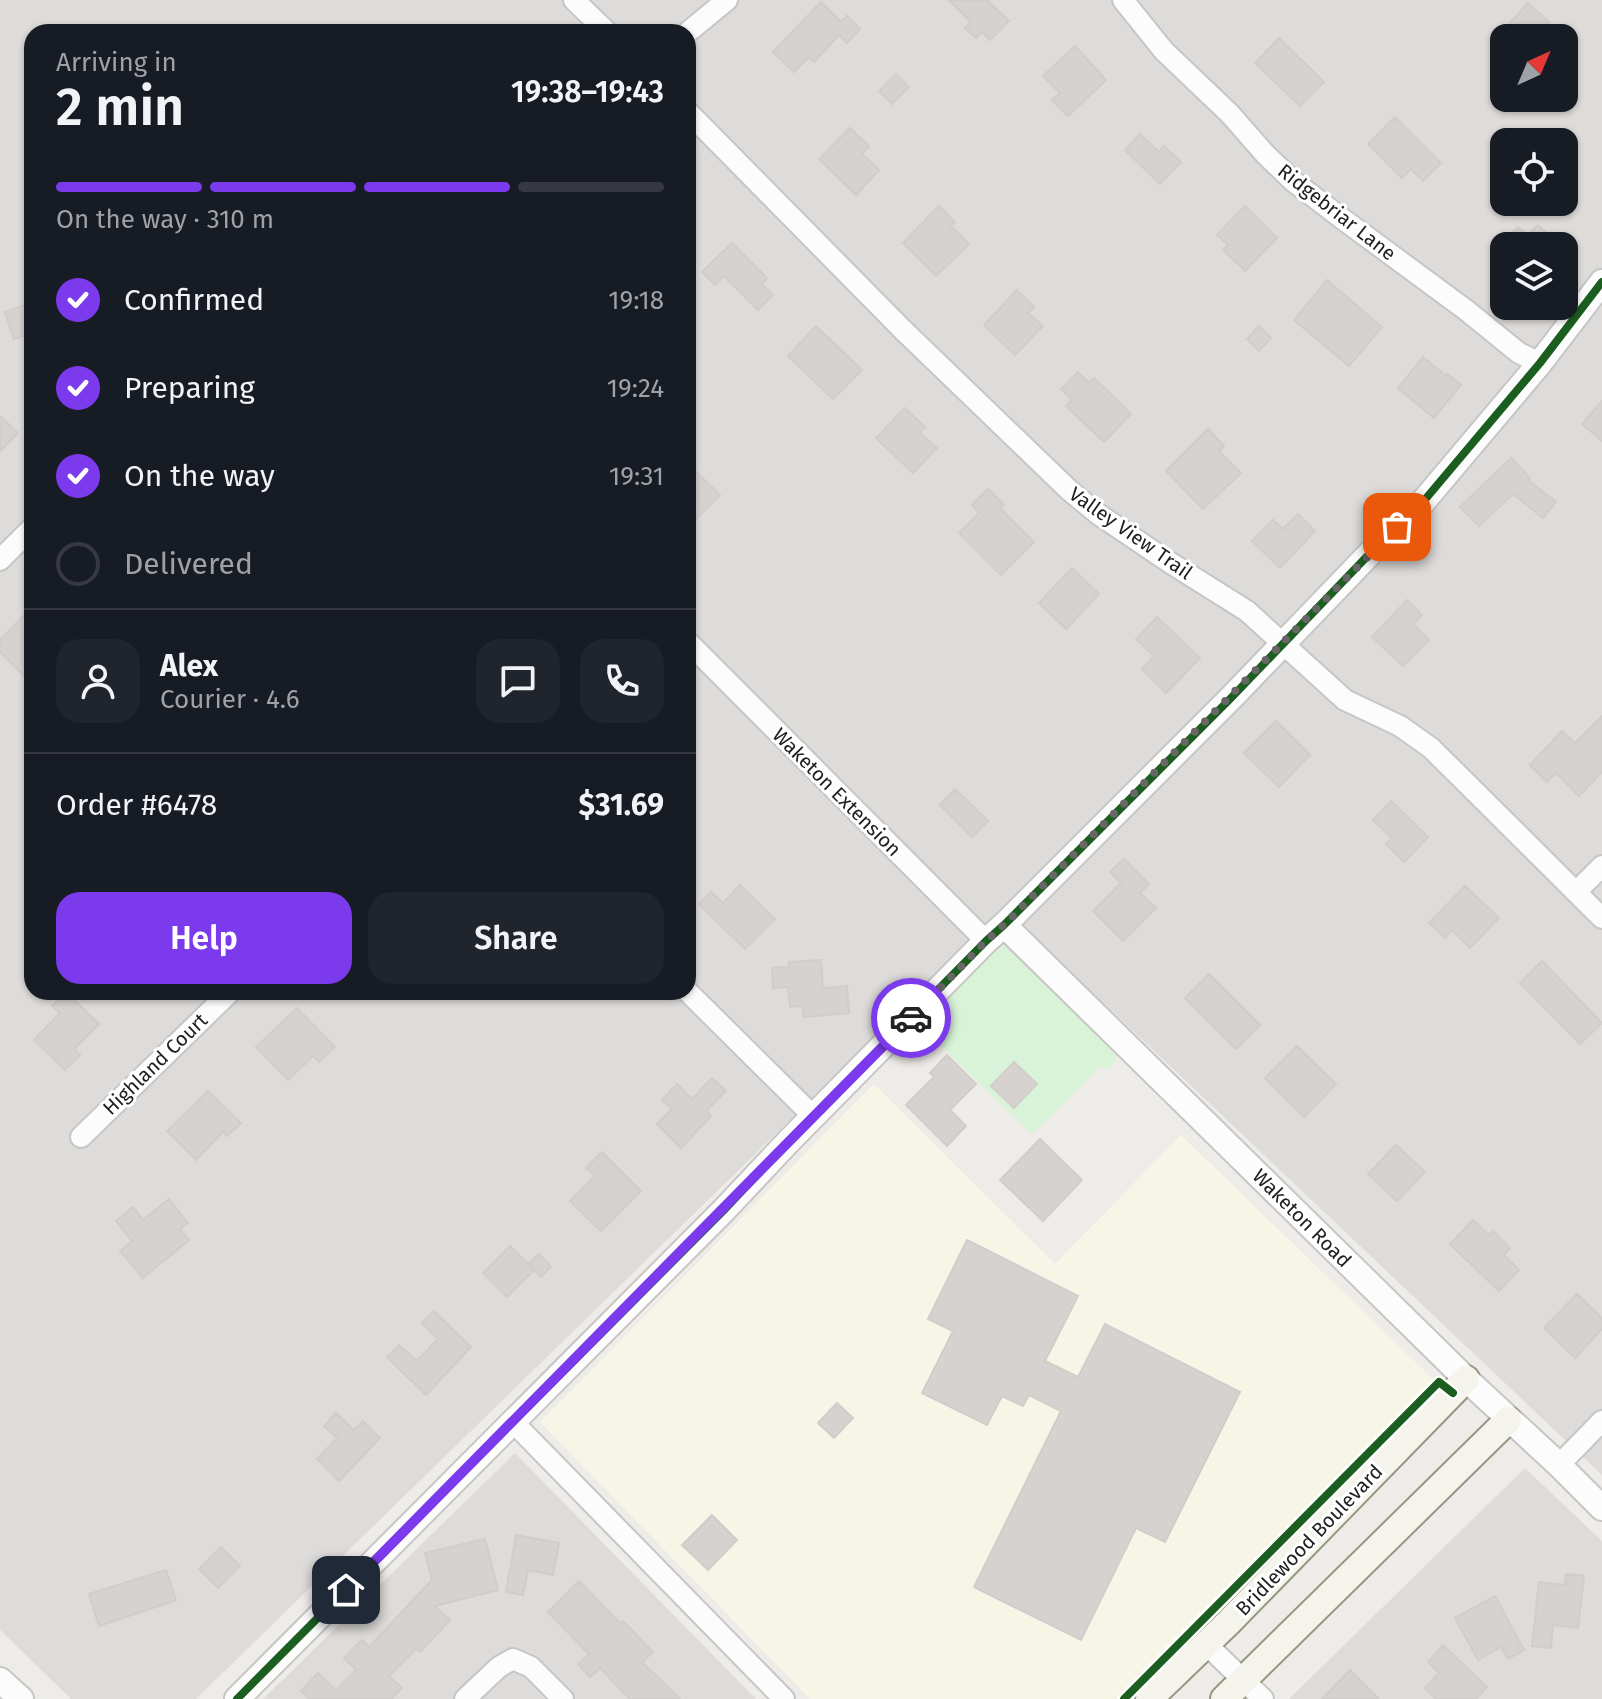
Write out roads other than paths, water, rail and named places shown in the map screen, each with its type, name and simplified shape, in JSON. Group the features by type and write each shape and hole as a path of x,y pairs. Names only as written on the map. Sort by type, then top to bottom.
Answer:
{"main road":[{"name":"Bridlewood Boulevard","path":"1149,1699 1466,1379"},
{"path":"1234,1690 1508,1420"}],"street":[{"path":"574,0 599,24"},
{"path":"696,25 727,0"},
{"name":"Ridgebriar Lane","path":"1123,0 1164,51 1230,114 1293,181 1519,353 1540,363"},
{"name":"Valley View Trail","path":"696,120 903,330 1069,490 1098,514 1247,611 1345,700 1400,726 1431,748 1602,918"},
{"path":"237,1699 1417,509 1540,363 1602,282"},
{"path":"0,560 24,536"},
{"name":"Waketon Extension","path":"696,650 995,933"},
{"path":"1576,892 1602,866"},
{"name":"Waketon Road","path":"995,933 1049,968 1466,1379 1602,1508"},
{"name":"Highland Court","path":"81,1137 222,1000"},
{"path":"696,1000 813,1116"},
{"path":"1559,1465 1602,1421"},
{"path":"513,1422 784,1699"},
{"path":"1206,1644 1234,1690 1263,1699"},
{"path":"465,1699 499,1667 513,1659 531,1667 563,1699"},
{"path":"0,1680 21,1699"}]}
